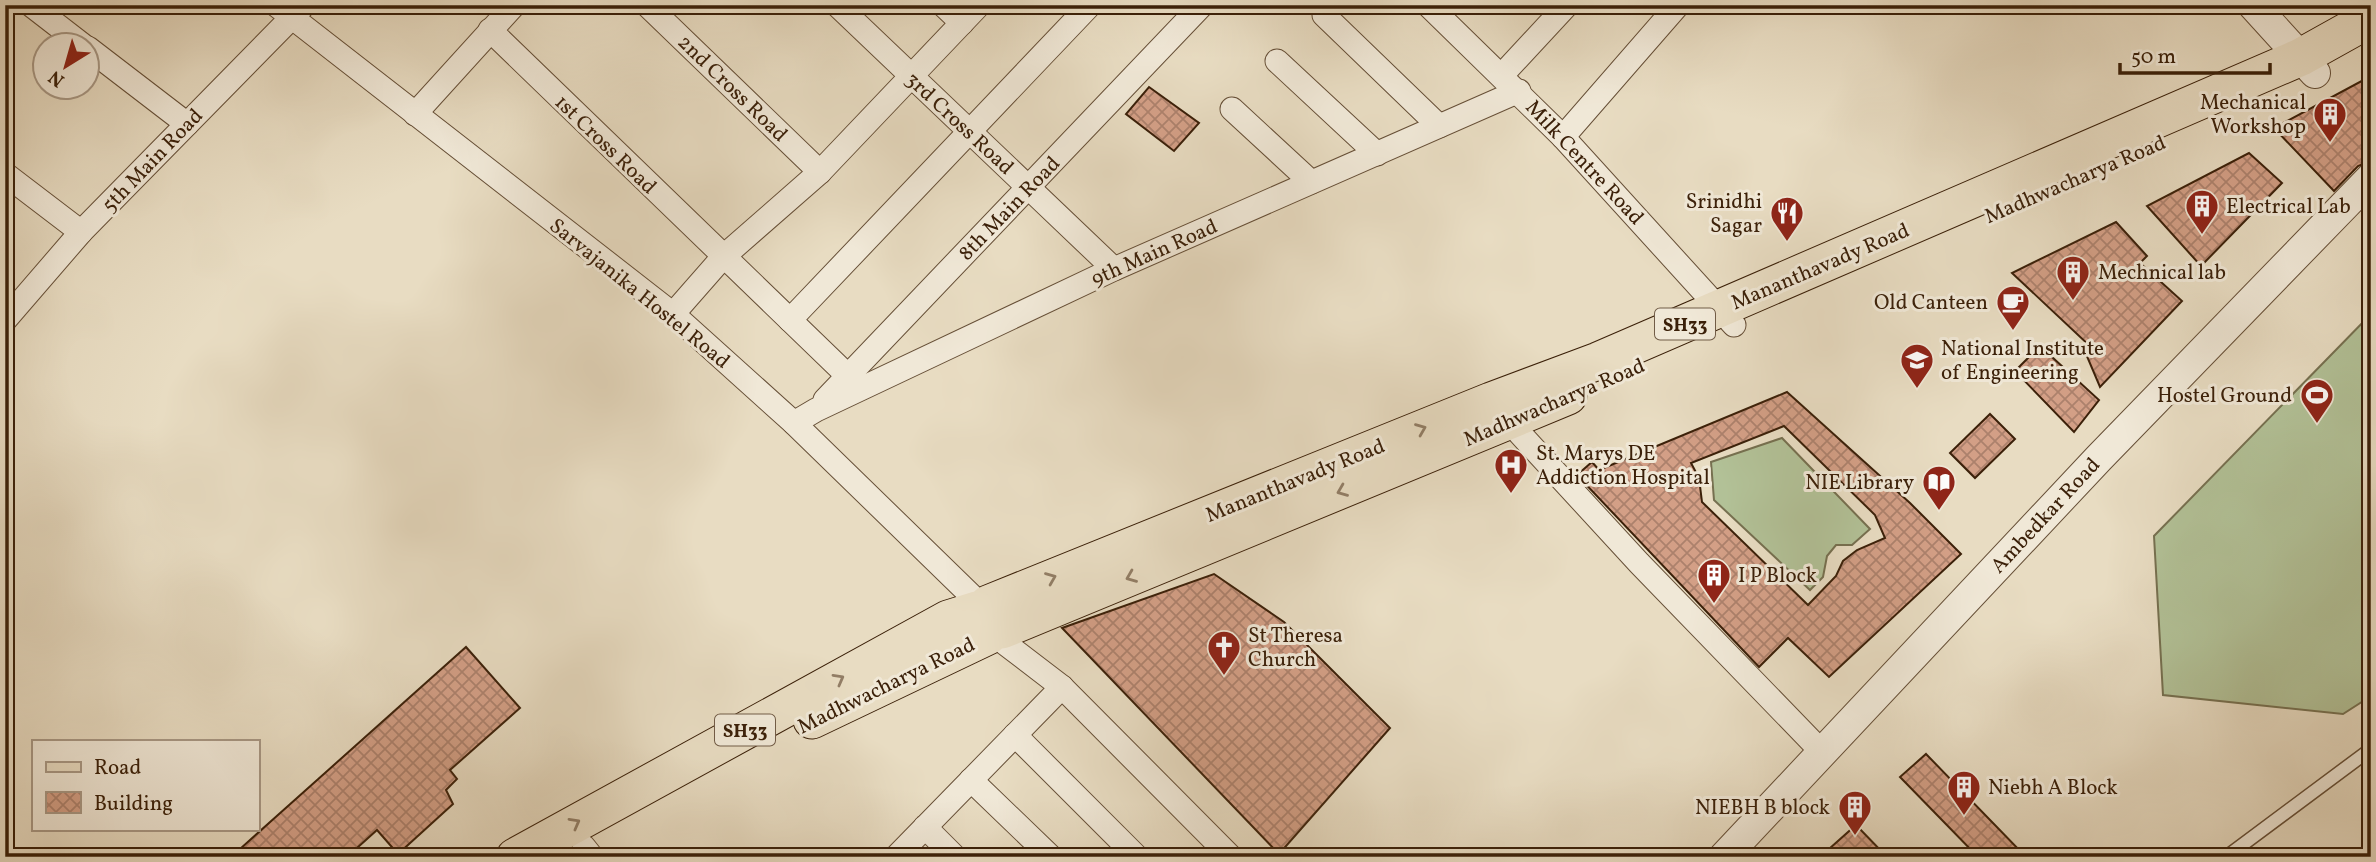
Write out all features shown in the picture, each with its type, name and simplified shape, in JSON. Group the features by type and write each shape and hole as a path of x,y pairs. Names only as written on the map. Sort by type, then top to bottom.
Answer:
{"main road":[{"name":"Mananthavady Road","path":"515,857 948,619 988,620 1500,411 1598,361 1727,317 2308,65 2371,18"},
{"path":"2308,65 2371,45"},
{"name":"Madhwacharya Road","path":"580,854 988,620"}],"street":[{"path":"31,5 66,32"},
{"path":"415,114 514,5"},
{"name":"2nd Cross Road","path":"647,5 820,172"},
{"name":"3rd Cross Road","path":"838,5 1114,269"},
{"path":"943,5 962,23"},
{"path":"673,314 723,257 820,172 979,5"},
{"path":"790,320 1090,5"},
{"name":"8th Main Road","path":"816,410 1202,5"},
{"path":"1502,75 1567,5"},
{"path":"1563,137 1678,5"},
{"path":"2253,5 2308,65"},
{"name":"Milk Centre Road","path":"1434,7 1563,137 1727,317"},
{"name":"Sarvajanika Hostel Road","path":"291,9 415,114 673,314 794,424 988,620 1062,687 1231,857"},
{"name":"5th Main Road","path":"5,320 81,232 187,124 291,9"},
{"path":"1325,15 1439,126"},
{"name":"1st Cross Road","path":"490,30 848,376"},
{"path":"102,59 187,124"},
{"path":"1277,61 1377,153"},
{"name":"9th Main Road","path":"794,424 816,410 1114,269 1519,91"},
{"path":"1232,109 1311,182"},
{"path":"5,174 81,232"},
{"name":"Ambedkar Road","path":"1724,857 1821,751 2371,178"},
{"path":"1500,411 1639,563 1821,751"},
{"path":"896,857 1062,687"},
{"path":"1015,735 1137,857"},
{"path":"971,780 1051,857"},
{"path":"925,827 956,857"}],"lane":[{"path":"2234,855 2371,749"}],"green space":[{"name":"Hostel Ground","path":"2371,314 2371,696 2343,714 2163,695 2154,536"},
{"path":"1782,438 1870,529 1852,545 1836,545 1827,556 1823,577 1810,590 1714,500 1711,462"}],"building":[{"name":"Mechanical Workshop","path":"2371,76 2371,161 2358,166 2334,191 2274,128"},
{"path":"1149,87 1199,123 1174,151 1126,114"},
{"name":"Electrical Lab","path":"2249,153 2282,183 2201,266 2147,206"},
{"path":"2116,222 2147,256 2140,263 2182,301 2100,387 2086,354 2092,348 2012,273"},
{"path":"2040,346 2099,400 2074,432 2015,371"},
{"path":"1787,392 1910,503 1961,554 1829,677 1788,638 1759,667 1577,475 1592,462 1599,470","holes":["1784,426 1875,515 1885,538 1857,550 1843,561 1836,576 1808,605 1702,502 1699,478 1691,463"]},
{"path":"1990,414 2015,439 1975,478 1950,453"},
{"name":"St Theresa Church","path":"1214,574 1284,622 1390,728 1279,854 1062,628"},
{"path":"466,647 520,708 450,770 457,779 446,790 453,804 398,854 377,830 347,857 248,857 241,848"},
{"name":"Niebh A Block","path":"1926,754 2026,857 1978,857 1900,777"},
{"name":"NIEBH B block","path":"1856,825 1887,857 1820,857"}],"place":[{"name":"Mechanical Workshop","path":"2330,144"},
{"name":"Electrical Lab","path":"2202,236"},
{"name":"Srinidhi Sagar","path":"1787,243"},
{"name":"Mechnical lab","path":"2073,302"},
{"name":"Old Canteen","path":"2013,332"},
{"name":"National Institute of Engineering","path":"1917,390"},
{"name":"Hostel Ground","path":"2317,425"},
{"name":"St. Marys DE Addiction Hospital","path":"1511,495"},
{"name":"NIE Library","path":"1939,512"},
{"name":"I P Block","path":"1714,605"},
{"name":"St Theresa Church","path":"1224,677"},
{"name":"Niebh A Block","path":"1964,817"},
{"name":"NIEBH B block","path":"1855,837"}]}
